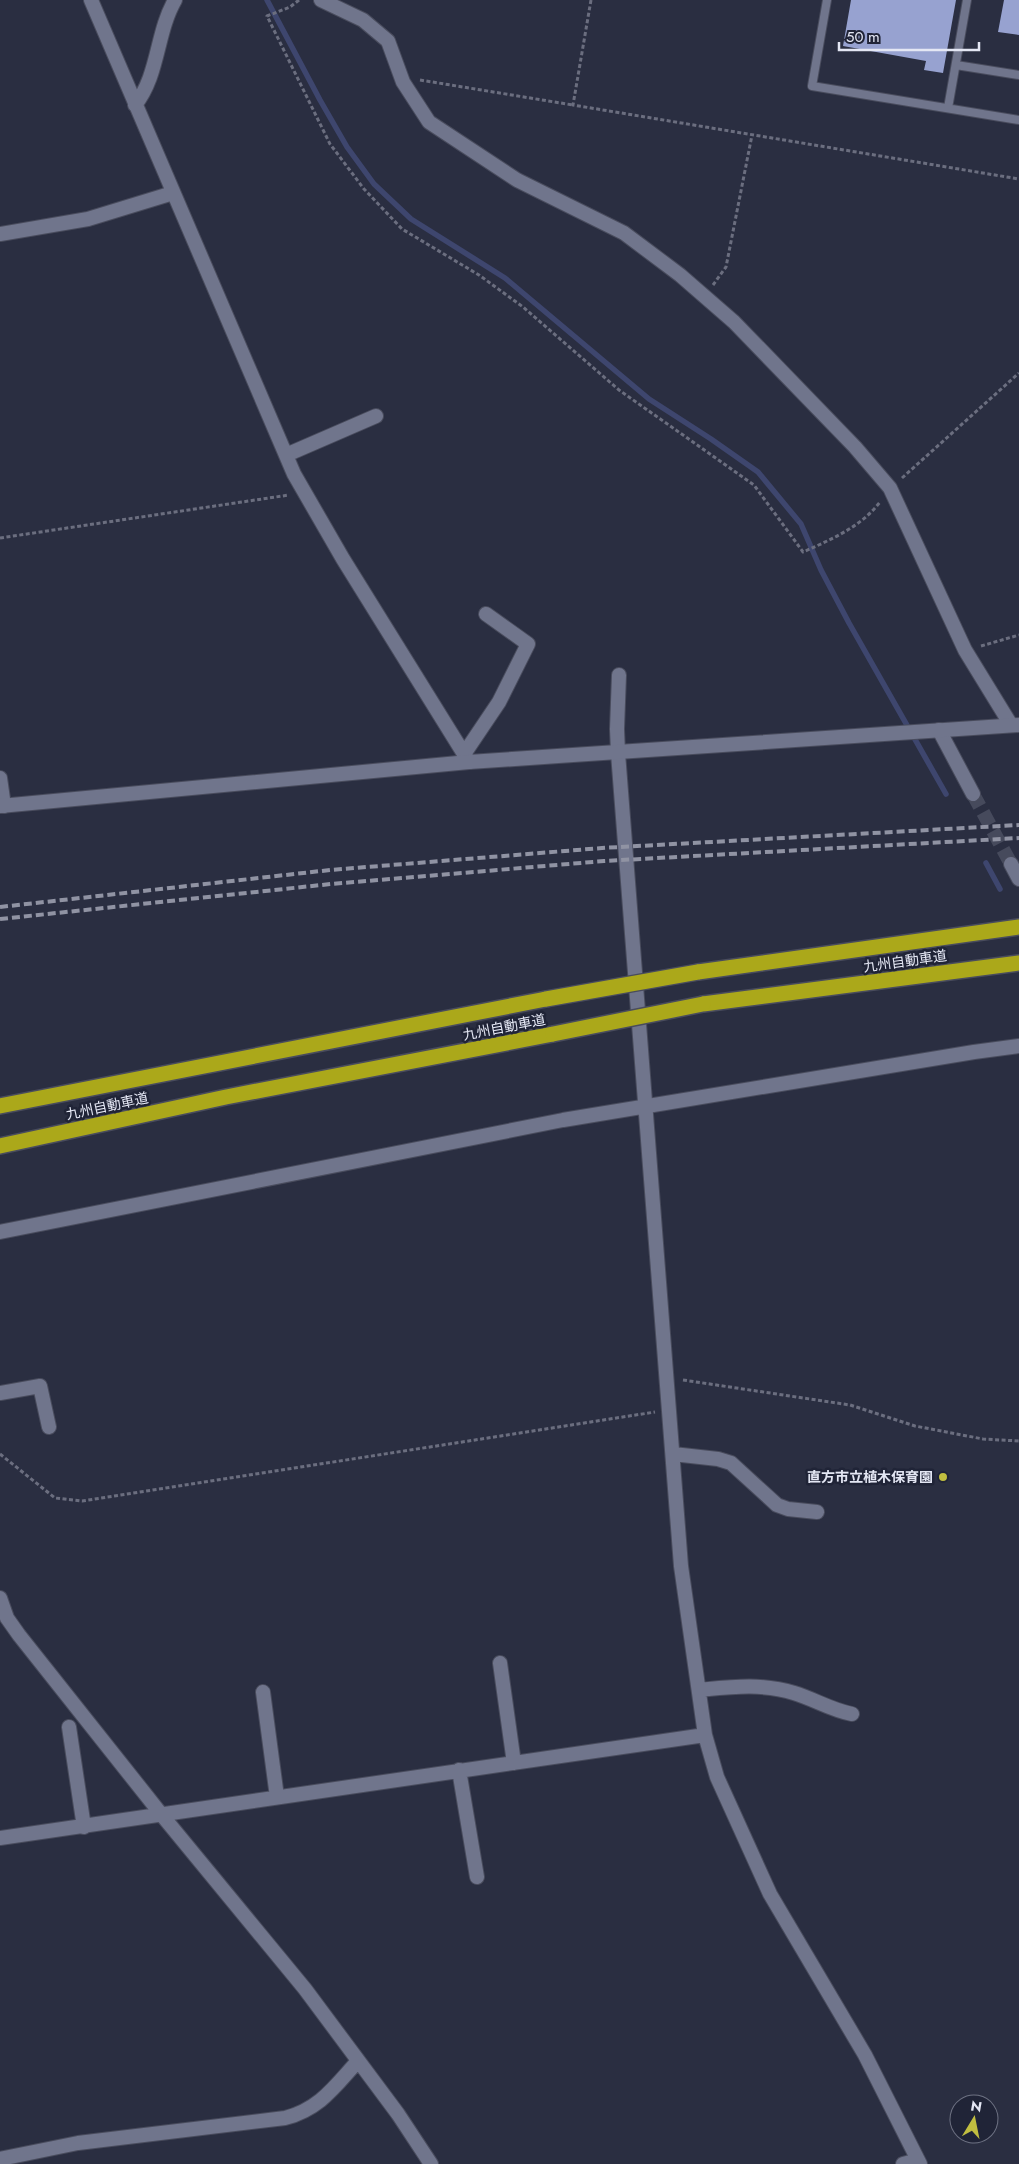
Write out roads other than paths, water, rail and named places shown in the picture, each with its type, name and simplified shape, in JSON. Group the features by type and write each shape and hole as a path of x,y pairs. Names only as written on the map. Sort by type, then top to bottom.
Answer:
{"highway":[{"name":"九州自動車道","path":"0,1106 546,999 698,972 1019,927"},
{"name":"九州自動車道","path":"0,1146 226,1098 703,1004 1019,963"}],"street":[{"path":"91,0 294,474 343,559 467,758"},
{"path":"135,106 146,92 162,33 175,0"},
{"path":"0,778 2,806 467,758 618,753 1015,725 966,650 890,488 856,447 734,322 624,233 517,180 429,122 401,77 388,41 363,20 321,0"},
{"path":"0,234 88,219 173,193"},
{"path":"286,455 376,416"},
{"path":"467,758 499,702 528,644 486,614"},
{"path":"618,675 618,753 681,1566 705,1735 717,1777 770,1894 865,2055 919,2162 903,2164"},
{"path":"934,731 973,794"},
{"path":"1011,864 1019,879"},
{"path":"0,1232 563,1120 964,1053 1019,1046"},
{"path":"0,1393 40,1386 49,1427"},
{"path":"673,1454 718,1459 731,1463 777,1505 788,1509 817,1512"},
{"path":"0,1598 7,1618 19,1635 161,1814 305,1989 431,2164"},
{"path":"500,1663 514,1762"},
{"path":"699,1690 751,1685 771,1687 794,1693 836,1711 852,1714"},
{"path":"263,1692 277,1797"},
{"path":"68,1727 84,1827"},
{"path":"0,1838 705,1735"},
{"path":"459,1770 477,1877"},
{"path":"0,2159 78,2143 285,2118 303,2114 320,2103 358,2061"}],"lane":[{"path":"827,0 812,86 1019,120"},
{"path":"948,108 967,0"},
{"path":"956,65 1019,75"}],"waterway":[{"path":"267,0 347,147 374,184 411,219 505,278 649,399 758,472 801,524 821,570 849,623 946,794"},
{"path":"986,863 1000,889"}],"tunnel":[{"path":"973,794 1011,864"}],"railway":[{"path":"0,907 330,870 602,848 1019,825"},
{"path":"0,919 331,884 604,861 1019,838"}],"place":[{"name":"直方市立植木保育園","path":"943,1477"}]}
